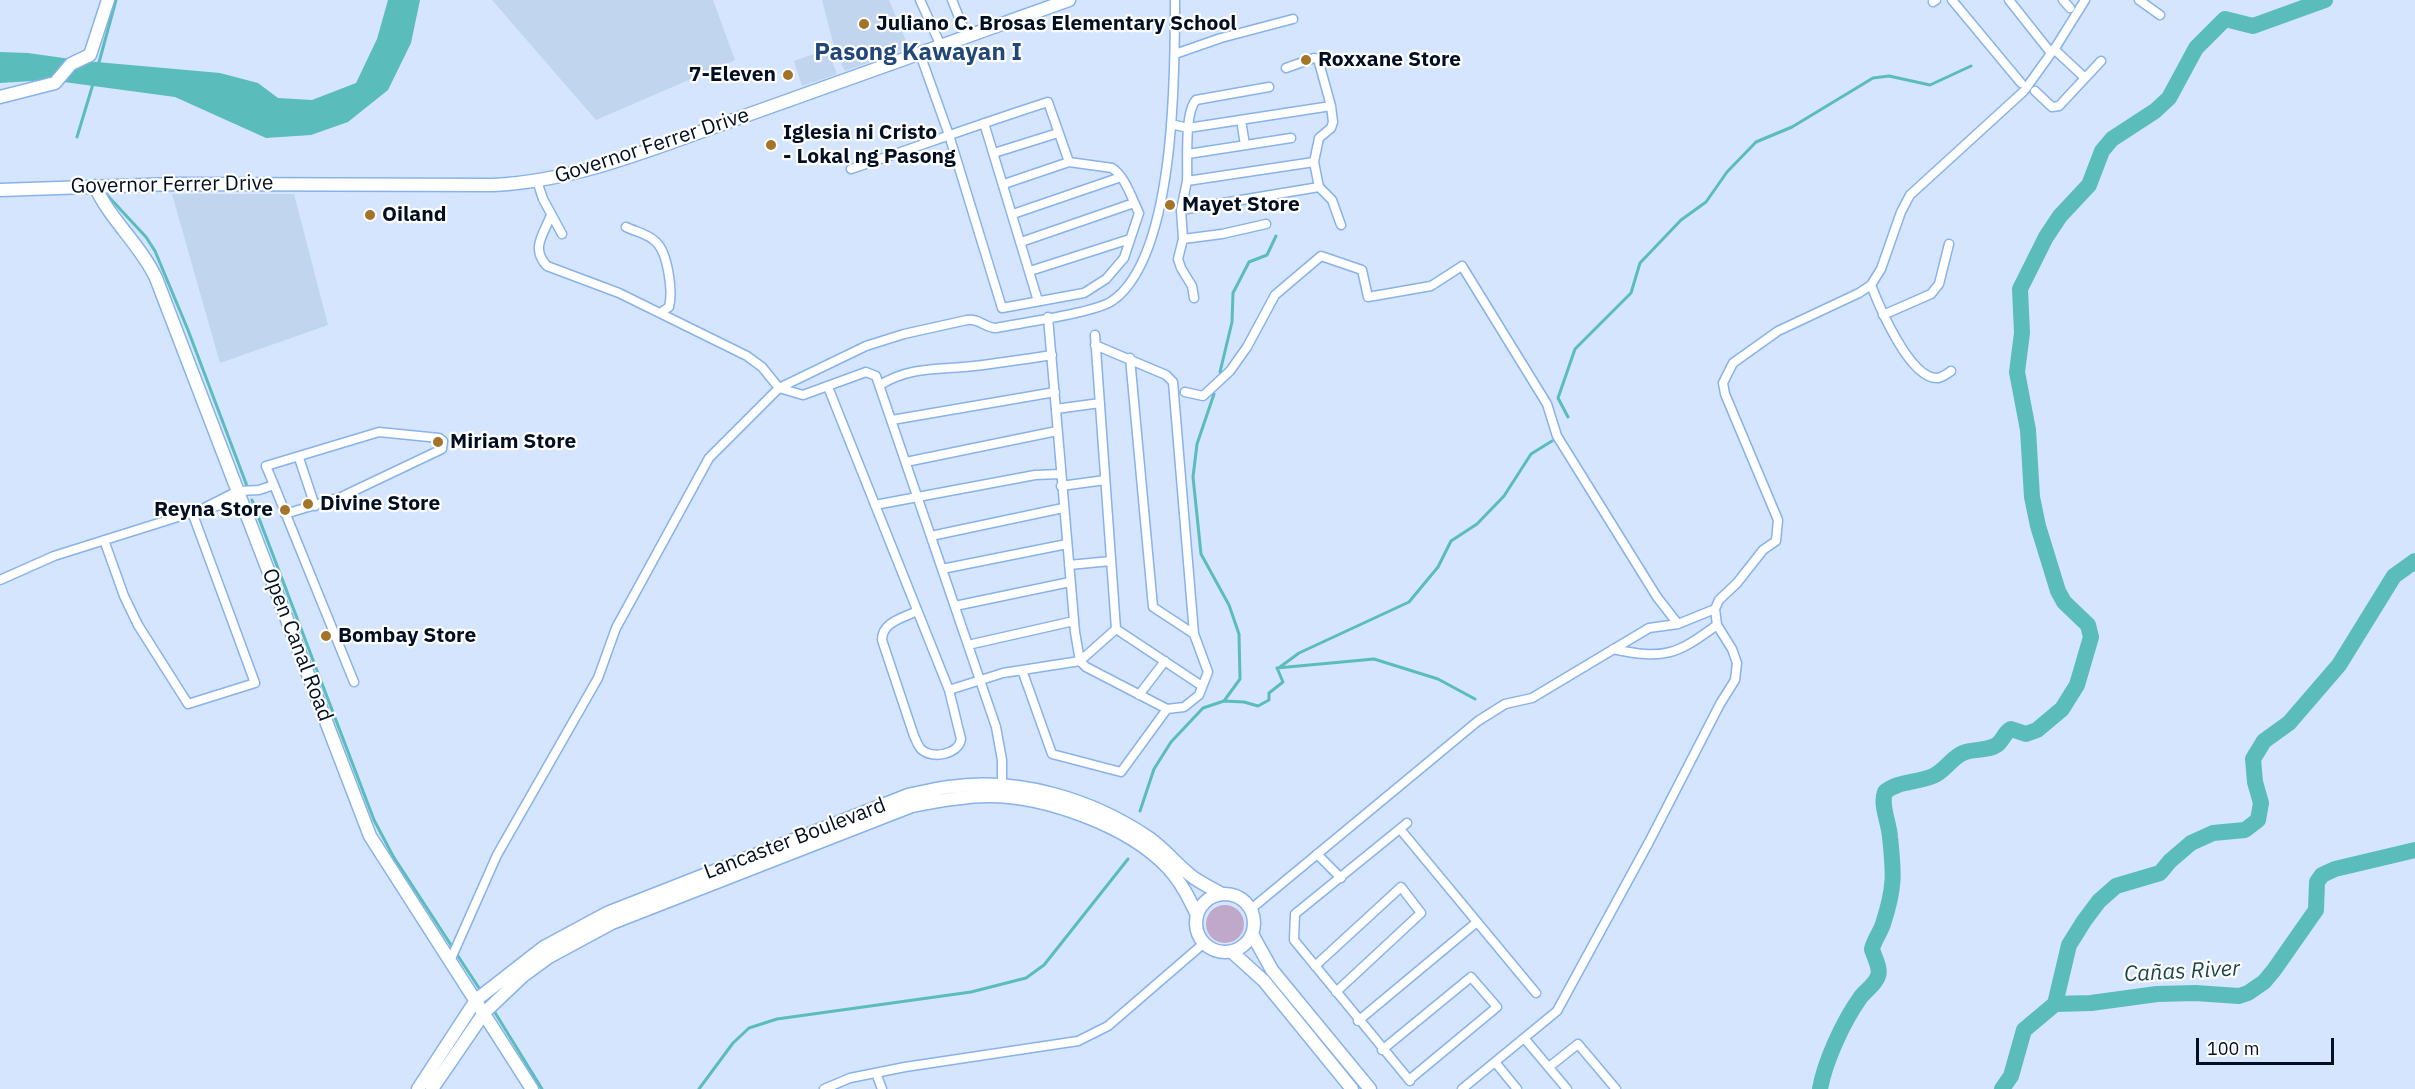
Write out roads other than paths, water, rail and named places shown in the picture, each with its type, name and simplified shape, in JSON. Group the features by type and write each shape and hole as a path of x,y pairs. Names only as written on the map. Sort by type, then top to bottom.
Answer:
{"main road":[{"path":"0,97 56,83 72,63 90,55 108,0"},
{"name":"Governor Ferrer Drive","path":"0,190 174,184 493,185 537,181 593,168 663,145 1069,0"},
{"name":"Open Canal Road","path":"95,186 108,210 141,249 156,278 370,836 532,1089"},
{"name":"Lancaster Boulevard","path":"418,1089 476,1000 544,947 607,914 908,795 949,787 1001,792 1064,809 1098,822 1143,847 1168,868 1184,889 1197,915"},
{"name":"Lancaster Boulevard","path":"432,1089 484,1012 523,976 549,957 612,923 912,806 1030,789 1067,797 1103,811 1149,838 1194,878 1222,894"},
{"path":"1222,894 1238,897 1251,909 1254,924 1252,934 1246,944 1232,952 1215,951 1203,944 1197,932 1197,915 1206,900 1222,894"},
{"path":"1252,934 1272,970 1370,1089"},
{"path":"1232,952 1264,981 1352,1089"}],"street":[{"path":"920,0 941,46"},
{"path":"952,0 967,37"},
{"path":"450,961 497,855 598,678 616,628 709,458 779,388 866,346 904,333 967,320 977,320 992,328 1100,306 1111,301 1133,279 1149,246 1162,196 1171,124 1175,0"},
{"path":"1952,0 2020,83"},
{"path":"2009,0 2053,51 2085,78"},
{"path":"2063,0 2070,8"},
{"path":"1464,1088 1557,1011 1649,842 1720,704 1735,680 1737,663 1717,625 1715,609 1719,600 1737,583 1763,550 1776,541 1778,520 1725,394 1723,383 1733,363 1778,331 1859,293 1871,285 1881,269 1901,212 1910,195 2024,91 2053,51 2085,0"},
{"path":"2139,0 2160,15"},
{"path":"1175,54 1221,38 1293,19"},
{"path":"920,54 949,135 1002,308 1084,293 1106,279 1124,258 1138,213 1121,177 1112,168 1069,162 1004,183"},
{"path":"1286,68 1314,58 1318,59 1333,122 1331,128 1319,138 1314,162 1319,187 1332,200 1341,225"},
{"path":"2035,91 2055,108 2101,61"},
{"path":"1194,298 1192,286 1178,259 1183,239 1181,210 1187,181 1188,128 1192,104 1196,100 1269,87"},
{"path":"851,169 1048,102 1069,162"},
{"path":"1171,124 1188,128 1331,106"},
{"path":"1241,120 1245,145"},
{"path":"984,123 1038,301"},
{"path":"994,153 1058,133"},
{"path":"1188,154 1291,138"},
{"path":"1187,181 1314,162"},
{"path":"1013,214 1121,177"},
{"path":"537,181 551,215 562,234"},
{"path":"1181,210 1319,187"},
{"path":"1021,242 1134,204"},
{"path":"551,215 537,245 541,258 547,266 620,293 747,356 762,367 779,388 803,395 866,372 876,376 996,727 1002,760 1001,792"},
{"path":"1183,239 1222,234 1266,224"},
{"path":"626,227 651,237 663,250 670,297 669,307 660,313"},
{"path":"1030,271 1130,239"},
{"path":"1883,315 1931,294 1939,284 1950,244"},
{"path":"1185,392 1203,396 1230,371 1247,347 1275,295 1321,256 1362,270 1368,297 1431,286 1462,266 1547,404 1557,436 1658,597 1678,624"},
{"path":"1871,285 1883,315 1901,349 1930,376 1942,376 1951,371"},
{"path":"1048,317 1061,486 1080,662 1167,709 1184,707 1198,695 1208,672 1194,634 1173,382 1166,375 1095,345"},
{"path":"1095,334 1116,629"},
{"path":"880,385 897,374 916,370 974,366 1052,356"},
{"path":"1130,358 1153,607 1194,634"},
{"path":"828,387 917,611 948,690 961,739 960,746 954,751 931,755 921,750 914,736 882,640 882,632 887,626 917,611"},
{"path":"892,420 1055,392"},
{"path":"1056,409 1100,403"},
{"path":"906,462 1057,431"},
{"path":"285,514 341,497 442,448 443,441 439,438 379,432 299,458 266,466 285,514 354,682"},
{"path":"299,458 315,506"},
{"path":"875,505 1035,474 1060,474"},
{"path":"1061,486 1105,480"},
{"path":"0,580 33,563 274,485"},
{"path":"931,536 1064,508"},
{"path":"104,540 124,596 138,625 188,704 255,683 196,511"},
{"path":"942,569 1067,544"},
{"path":"1069,565 1111,561"},
{"path":"955,606 1070,582"},
{"path":"1251,909 1478,721 1505,704 1532,698 1649,628 1678,624 1715,609"},
{"path":"968,645 1074,621"},
{"path":"1613,649 1637,654 1669,654 1682,649 1717,625"},
{"path":"1116,629 1202,686"},
{"path":"948,690 1022,670 1080,662 1116,629"},
{"path":"1139,695 1165,661"},
{"path":"1022,670 1052,754 1121,772 1167,709"},
{"path":"1382,1050 1471,977 1497,1007 1410,1081 1382,1050 1358,1021 1294,940 1295,914 1403,826 1477,922 1536,993"},
{"path":"1317,855 1341,878"},
{"path":"1315,966 1401,887 1421,913 1336,992"},
{"path":"1358,1021 1477,922"},
{"path":"824,1089 839,1086 850,1078 876,1073 1078,1041 1108,1026 1203,944"},
{"path":"1524,1038 1567,1089"},
{"path":"1549,1067 1578,1044 1616,1089"},
{"path":"1495,1062 1517,1089"},
{"path":"876,1073 882,1089"}],"waterway":[{"path":"98,66 116,0"},
{"path":"1820,1089 1830,1054 1841,1030 1862,995 1875,982 1879,973 1872,949 1887,911 1892,880 1885,792 1895,786 1933,776 1963,753 1995,746 2011,729 2026,734 2037,730 2062,709 2077,685 2091,637 2088,625 2064,602 2058,591 2038,526 2032,497 2028,430 2017,372 2022,333 2020,289 2046,237 2060,216 2089,185 2102,151 2112,139 2155,111 2169,98 2196,48 2225,19 2253,26 2325,0"},
{"path":"1568,417 1558,398 1575,349 1631,293 1640,263 1681,220 1706,202 1727,172 1756,142 1792,127 1873,78 1889,76 1930,85 1971,66"},
{"path":"77,137 93,84"},
{"path":"107,195 146,237 155,251 188,330 247,486"},
{"path":"1220,372 1232,322 1233,293 1249,262 1267,255 1276,236"},
{"path":"1214,394 1197,444 1193,477 1201,554 1229,605 1239,634 1240,679 1224,701"},
{"path":"1280,667 1299,653 1409,602 1438,567 1451,541 1477,524 1504,496 1531,454 1552,441"},
{"path":"252,500 374,820 393,856 451,945"},
{"path":"2055,1004 2069,945 2099,901 2116,886 2160,873 2191,843 2213,833 2245,830 2258,820 2261,803 2255,782 2253,759 2264,741 2289,723 2339,665 2394,576 2415,561"},
{"path":"1140,811 1154,769 1171,742 1203,708 1224,701 1244,702 1258,706 1269,700 1269,693 1283,682 1277,668 1374,659 1438,679 1475,699"},
{"name":"Cañas River","path":"2002,1089 2011,1076 2024,1030 2055,1004 2091,1003 2157,994 2195,993 2239,996 2248,993 2264,982 2274,970 2316,910 2317,882 2322,875 2335,869 2415,850"},
{"path":"699,1089 733,1043 749,1028 777,1019 971,992 1026,978 1044,965 1128,859"},
{"path":"456,953 479,988"},
{"path":"494,1011 542,1089"}],"place":[{"name":"Juliano C. Brosas Elementary School","path":"864,24"},
{"name":"Roxxane Store","path":"1306,60"},
{"name":"7-Eleven","path":"788,75"},
{"name":"Iglesia ni Cristo - Lokal ng Pasong","path":"771,145"},
{"name":"Mayet Store","path":"1170,205"},
{"name":"Oiland","path":"370,215"},
{"name":"Miriam Store","path":"438,442"},
{"name":"Divine Store","path":"308,504"},
{"name":"Reyna Store","path":"285,510"},
{"name":"Bombay Store","path":"326,636"}],"district":[{"name":"Pasong Kawayan I","path":"918,53"}]}
